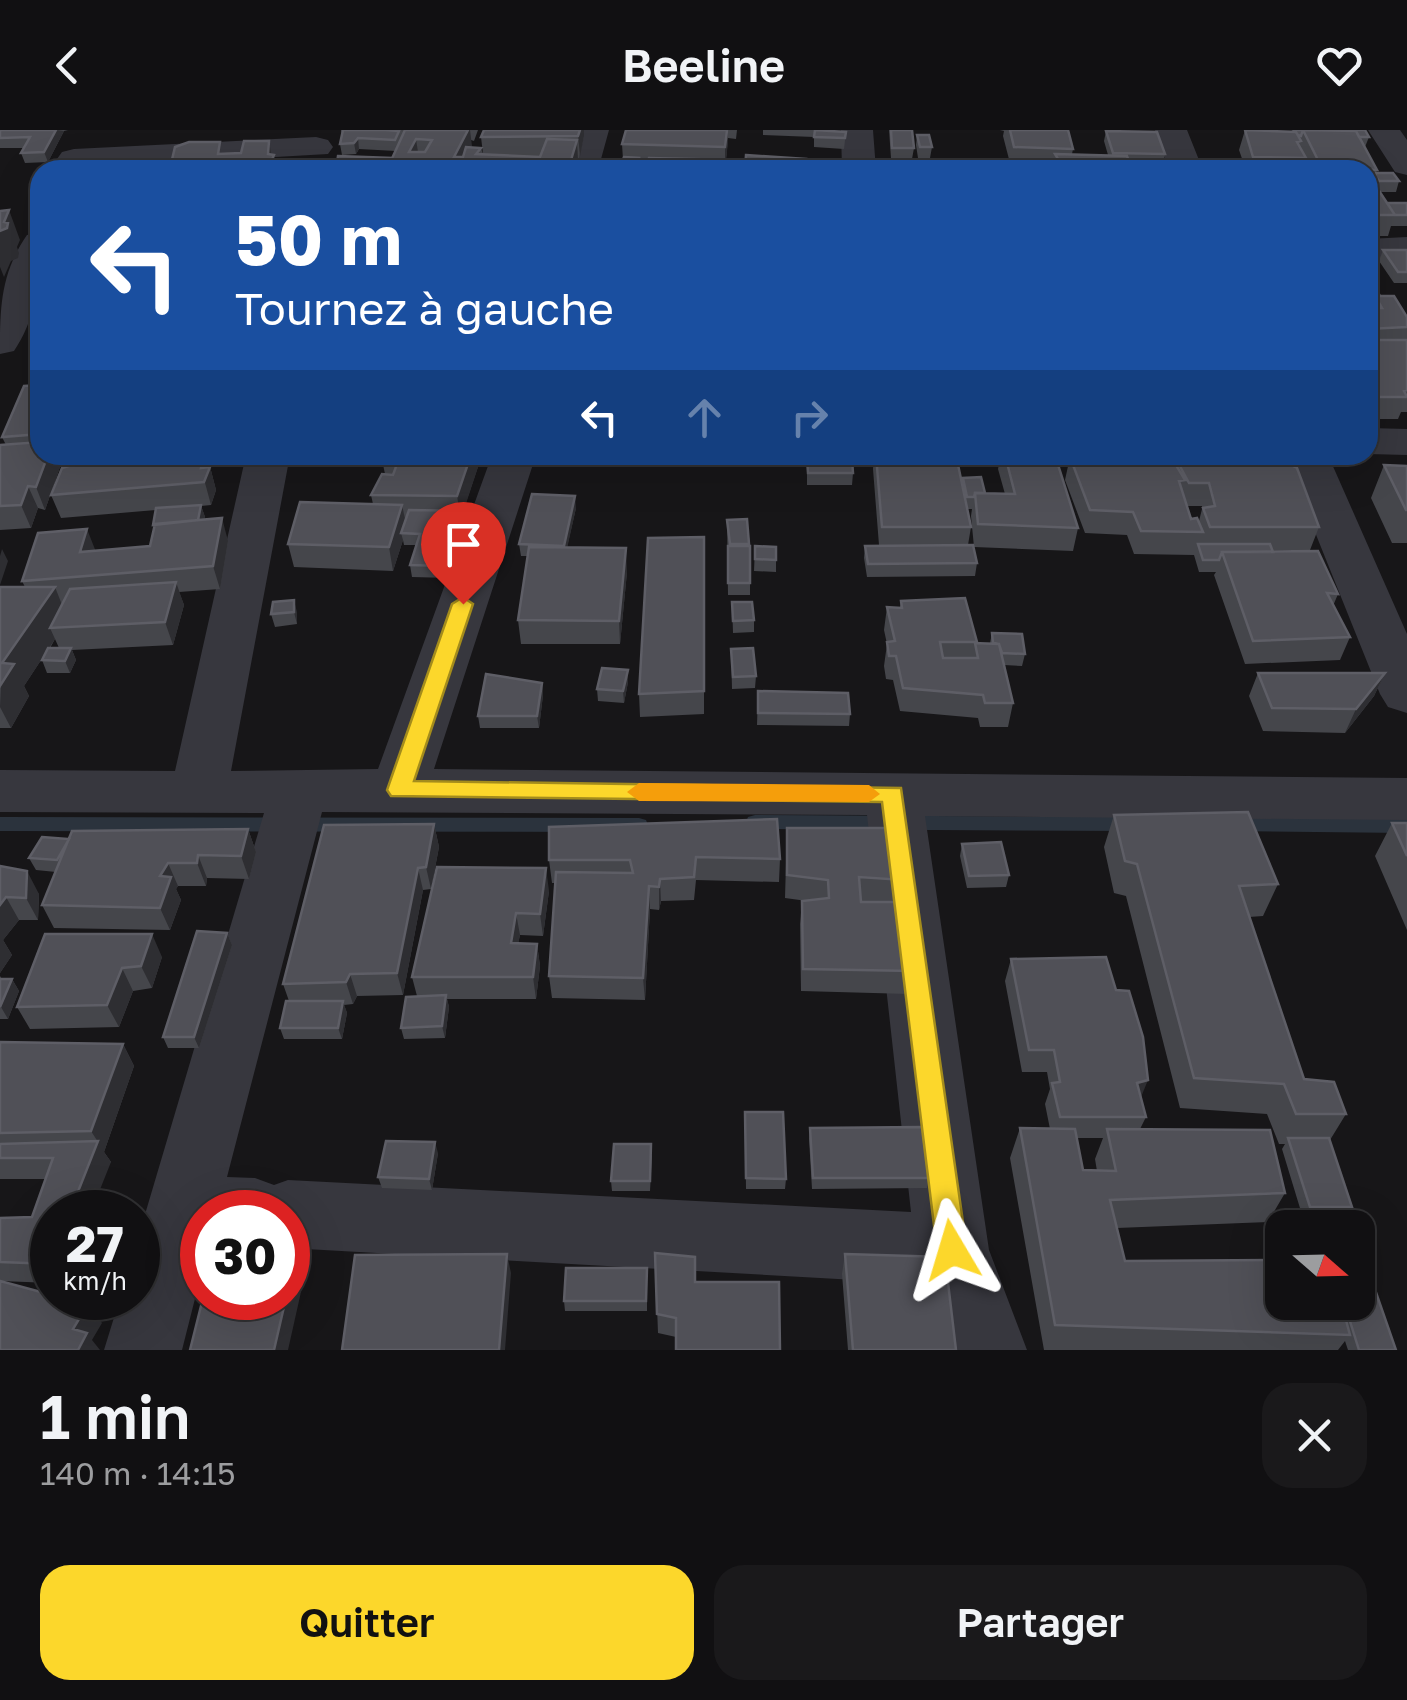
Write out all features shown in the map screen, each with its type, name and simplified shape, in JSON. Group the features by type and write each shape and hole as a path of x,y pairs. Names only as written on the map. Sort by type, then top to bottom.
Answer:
{"street":[{"path":"584,160 593,130"},
{"path":"857,130 859,160"},
{"path":"1171,130 1182,160"},
{"path":"1384,130 1407,165"},
{"path":"77,153 316,149"},
{"path":"1378,249 1407,248"},
{"path":"0,342 30,268"},
{"path":"1378,441 1407,442"},
{"path":"199,792 266,465"},
{"path":"399,790 511,465"},
{"path":"1310,465 1407,694"},
{"path":"0,791 399,790 1407,799"},
{"path":"187,1190 300,791"},
{"path":"892,794 952,1250 988,1350"},
{"path":"142,1350 180,1215"},
{"path":"310,1215 952,1250"}],"building":[{"path":"0,130 56,130 44,152 21,153 30,137 0,138"},
{"path":"343,130 399,131 395,140 358,138 354,143 340,144"},
{"path":"405,130 468,130 454,157 463,157 466,147 481,148 476,154 540,157 547,139 577,140 571,160 391,160","holes":["416,139 432,140 425,152 409,152"]},
{"path":"484,130 580,130 578,136 481,137"},
{"path":"626,130 727,130 725,147 622,144"},
{"path":"815,130 846,132 845,138 814,137"},
{"path":"891,130 912,130 914,148 892,148"},
{"path":"1010,130 1068,130 1073,149 1014,147"},
{"path":"1245,130 1296,132 1306,158 1253,157"},
{"path":"1303,130 1356,131 1372,160 1318,160"},
{"path":"1321,130 1365,130 1369,137 1359,137 1356,131"},
{"path":"1106,131 1157,132 1165,154 1113,153"},
{"path":"917,135 929,135 932,147 920,147"},
{"path":"244,141 269,141 268,154 274,155 272,160 172,160 175,147 189,142 220,142 218,154 241,153"},
{"path":"1055,154 1127,156 1128,160 1059,160"},
{"path":"746,155 810,160 746,160"},
{"path":"338,156 392,158 391,160 337,160"},
{"path":"649,158 734,160 649,160"},
{"path":"1378,173 1393,173 1399,181 1379,181"},
{"path":"1378,189 1395,215 1378,215"},
{"path":"1387,203 1407,203 1407,215 1395,215"},
{"path":"9,210 4,222 8,223 7,228 0,231 0,211"},
{"path":"1383,250 1407,250 1407,272 1398,272"},
{"path":"1378,296 1394,296 1407,317 1407,327 1378,328 1378,308 1382,308"},
{"path":"1378,340 1407,340 1407,397 1378,397"},
{"path":"24,386 30,386 30,435 2,437"},
{"path":"30,443 30,465 44,465 36,487 28,486 21,505 0,506 0,445"},
{"path":"397,465 468,465 457,496 371,495 382,474 393,475"},
{"path":"807,465 852,465 853,473 808,473"},
{"path":"877,465 958,465 971,527 882,527"},
{"path":"1008,465 1058,465 1078,528 978,524 975,493 1015,494"},
{"path":"1073,465 1176,465 1185,480 1179,481 1191,519 1197,518 1203,532 1141,531 1133,512 1090,510"},
{"path":"1179,465 1291,465 1297,468 1319,527 1210,527 1203,508 1215,506 1209,483 1189,483"},
{"path":"1384,465 1407,466 1407,510 1406,510"},
{"path":"210,467 204,482 51,495 62,468"},
{"path":"981,477 985,493 967,497 963,478"},
{"path":"532,494 575,496 564,546 519,544"},
{"path":"300,502 402,505 389,547 288,544"},
{"path":"201,505 198,520 153,525 156,508"},
{"path":"409,510 467,511 448,566 410,565 420,534 401,533"},
{"path":"222,518 213,566 22,581 38,533 87,529 80,552 150,546 155,524"},
{"path":"747,519 749,544 730,544 727,520"},
{"path":"704,537 704,691 639,694 648,538"},
{"path":"1198,544 1270,544 1273,552 1222,552 1219,560 1203,560"},
{"path":"973,545 977,563 868,564 865,546"},
{"path":"728,546 750,546 750,583 728,583"},
{"path":"755,546 776,547 776,560 755,559"},
{"path":"529,547 626,548 619,621 518,620"},
{"path":"1318,551 1338,594 1327,593 1350,637 1253,641 1222,552"},
{"path":"176,582 165,622 50,628 70,589"},
{"path":"0,587 55,587 2,663 14,664 0,686"},
{"path":"965,598 977,642 940,642 943,658 978,658 975,643 999,644 1013,703 985,703 983,695 903,688 896,656 889,656 887,642 895,641 887,607 902,608 901,601"},
{"path":"294,600 294,612 271,614 273,602"},
{"path":"732,602 752,602 754,620 733,621"},
{"path":"992,633 1022,634 1025,654 1002,653 999,644 993,643"},
{"path":"48,648 71,648 65,661 42,660"},
{"path":"753,648 756,676 733,677 731,649"},
{"path":"602,668 628,670 623,691 597,689"},
{"path":"1258,673 1385,673 1356,709 1272,708"},
{"path":"486,674 542,683 537,716 478,716"},
{"path":"758,691 848,693 850,714 758,713"},
{"path":"1248,812 1278,884 1239,886 1304,1079 1334,1082 1346,1114 1296,1114 1284,1084 1194,1078 1137,864 1125,861 1114,815"},
{"path":"777,819 780,859 696,857 694,877 660,879 659,887 649,886 643,978 549,976 556,872 633,873 630,860 549,860 549,827"},
{"path":"1392,823 1407,823 1407,856"},
{"path":"434,824 426,867 418,868 397,973 350,974 346,982 283,984 324,825"},
{"path":"787,828 897,828 903,880 859,877 861,902 908,902 913,971 803,969 802,901 829,898 828,880 787,875"},
{"path":"248,829 241,856 198,855 197,863 168,863 160,876 171,877 160,908 42,905 72,831"},
{"path":"42,837 69,839 57,860 29,858"},
{"path":"1001,842 1009,875 969,876 962,844"},
{"path":"0,866 27,871 26,898 6,897 0,905"},
{"path":"437,867 546,868 540,914 516,913 511,943 537,944 533,977 412,977"},
{"path":"197,931 227,933 194,1037 163,1037"},
{"path":"45,934 152,934 141,966 122,968 107,1005 17,1007"},
{"path":"1106,957 1116,990 1129,991 1143,1037 1148,1080 1137,1083 1146,1117 1060,1117 1052,1083 1060,1082 1054,1050 1029,1050 1011,959"},
{"path":"0,979 12,979 0,1007"},
{"path":"446,995 442,1026 401,1028 406,997"},
{"path":"286,1001 343,1001 338,1028 280,1028"},
{"path":"0,1042 123,1044 91,1131 0,1133"},
{"path":"745,1112 783,1112 786,1179 746,1178"},
{"path":"922,1127 929,1178 813,1178 810,1128"},
{"path":"1020,1128 1075,1129 1083,1170 1116,1171 1107,1129 1270,1130 1285,1193 1110,1200 1125,1261 1265,1260 1265,1320 1346,1320 1350,1335 1055,1325"},
{"path":"1288,1138 1329,1138 1352,1207 1310,1207"},
{"path":"98,1141 79,1190 42,1190 53,1158 0,1158 0,1144"},
{"path":"386,1141 435,1142 429,1179 378,1177"},
{"path":"614,1144 651,1144 650,1181 611,1181"},
{"path":"30,1217 30,1263 0,1262 0,1218"},
{"path":"655,1253 695,1257 695,1282 779,1282 780,1350 676,1350 676,1318 657,1314"},
{"path":"507,1254 499,1350 342,1350 355,1255"},
{"path":"845,1254 945,1257 956,1350 853,1350"},
{"path":"566,1268 647,1268 646,1301 564,1301"},
{"path":"0,1281 30,1289 30,1320 78,1320 73,1329 87,1333 78,1350 0,1350"},
{"path":"1375,1290 1396,1350 1359,1350 1350,1320 1375,1320"},
{"path":"198,1320 281,1320 274,1350 190,1350"}],"waterway":[{"path":"755,822 1134,824"},
{"path":"0,824 639,825"},
{"path":"1230,824 1407,826"}],"slow traffic":[{"path":"639,792 869,794"}],"route":[{"path":"463,604 399,790 892,794 952,1250"}]}
